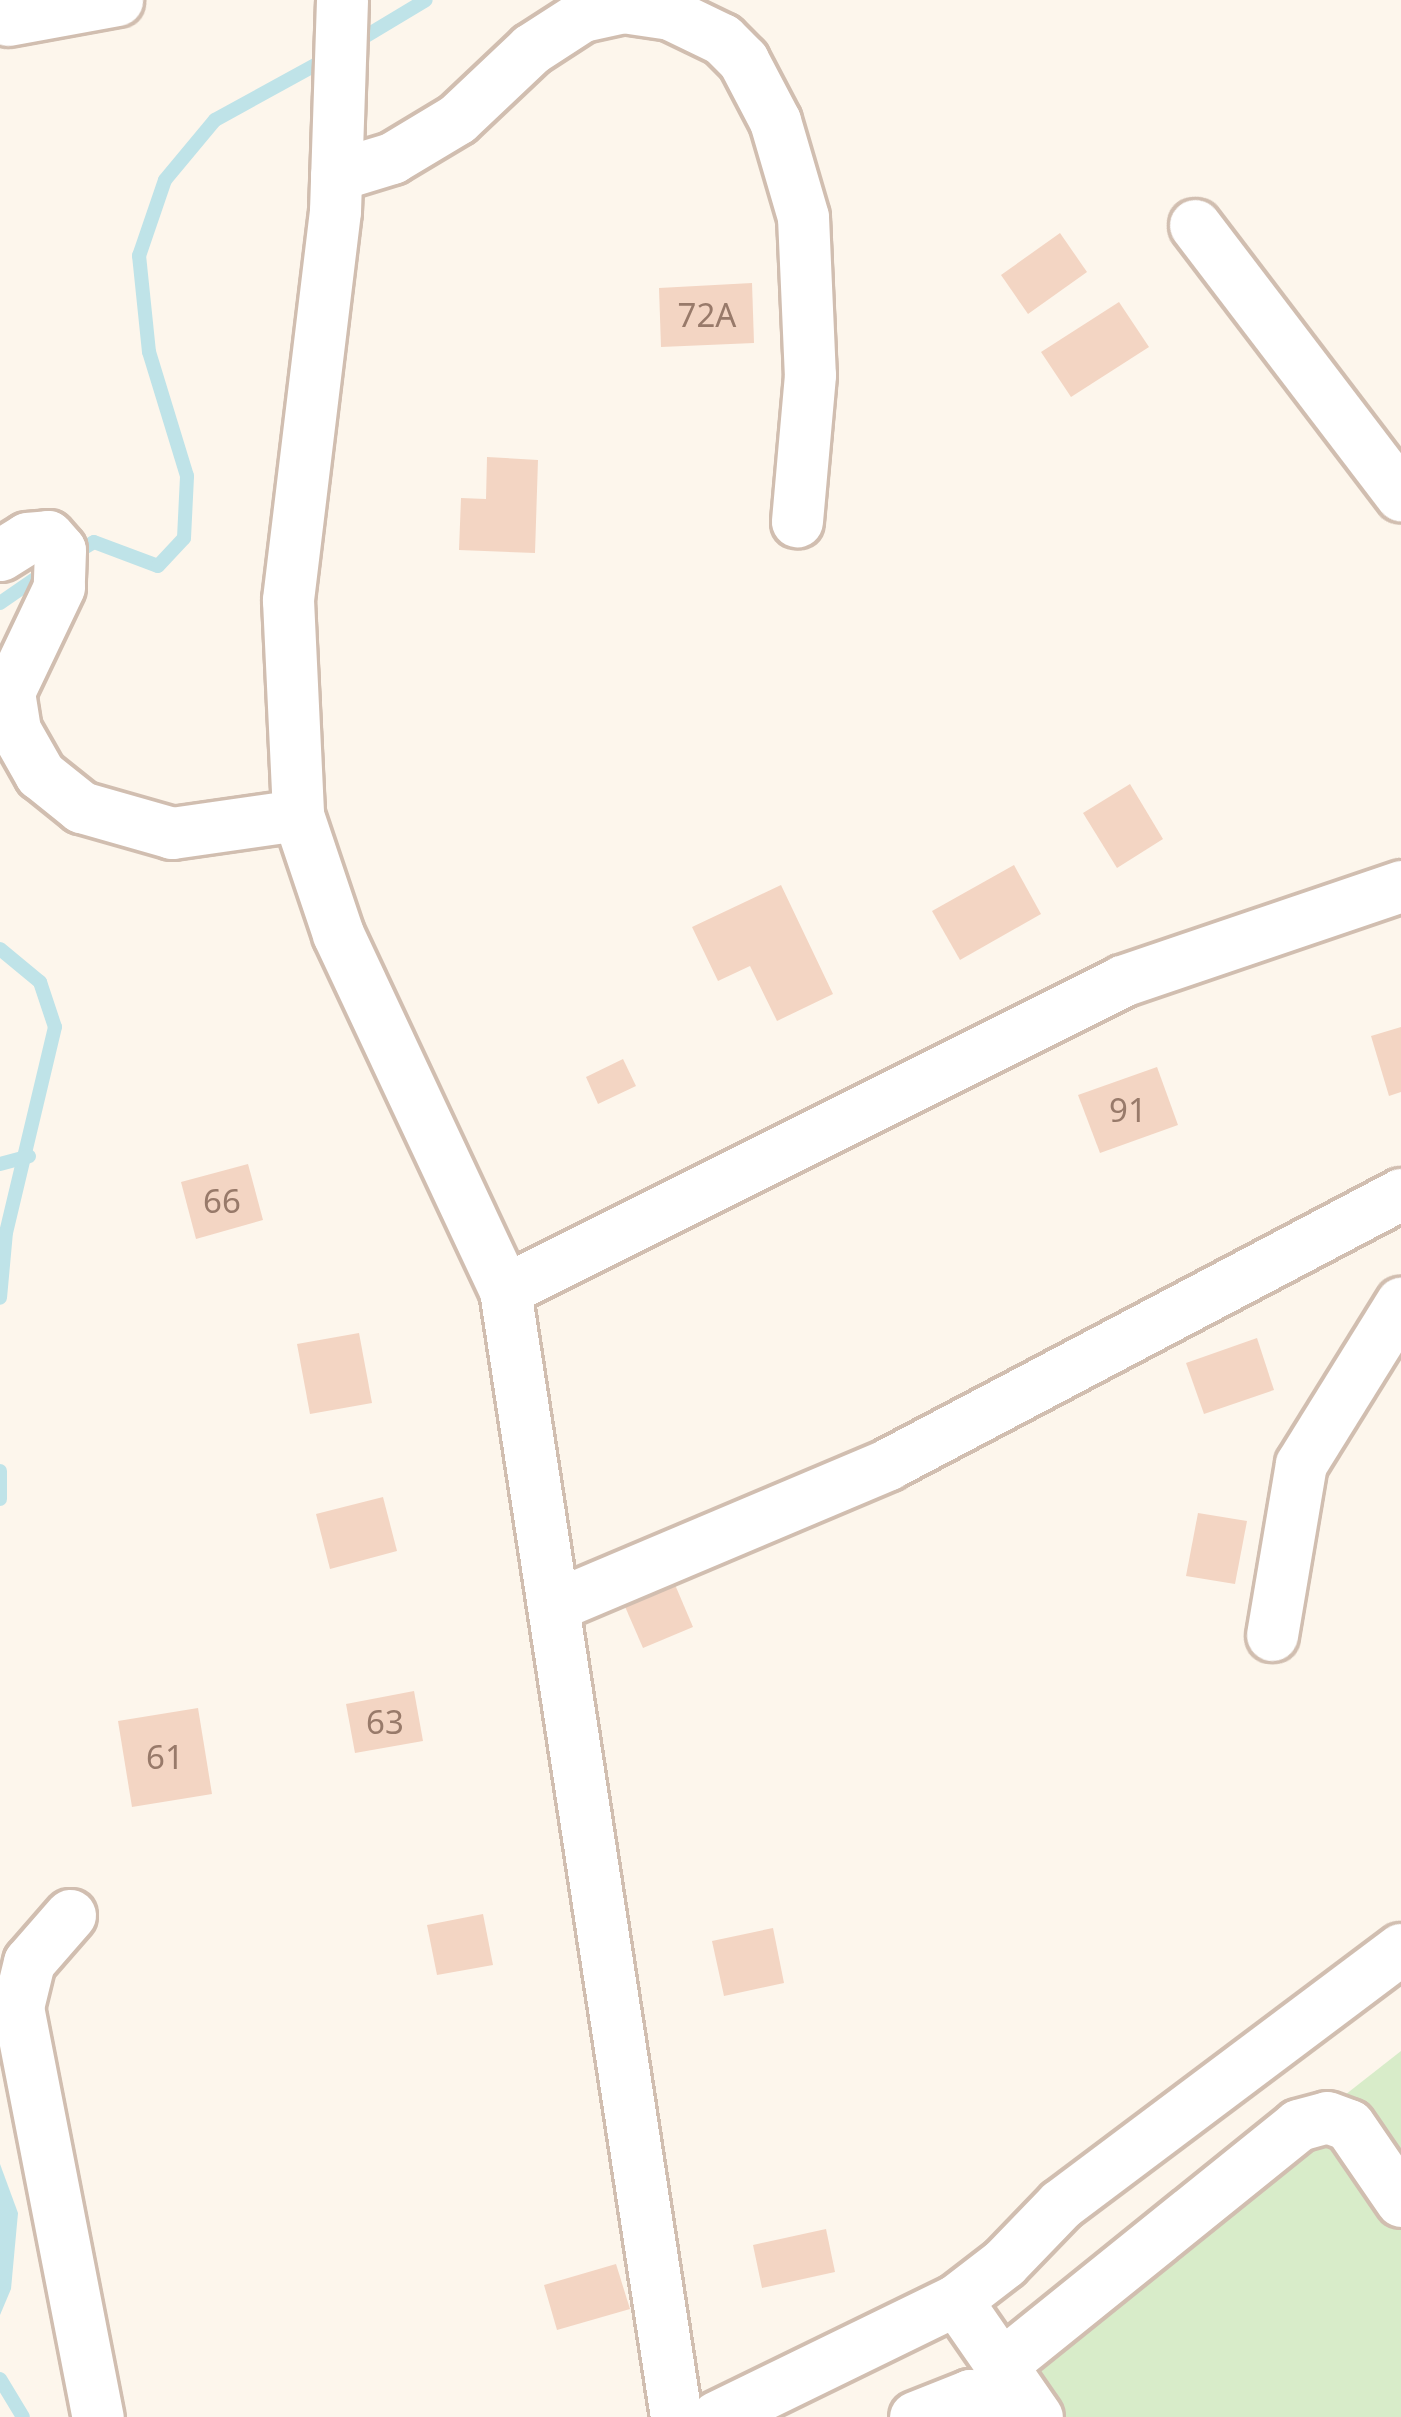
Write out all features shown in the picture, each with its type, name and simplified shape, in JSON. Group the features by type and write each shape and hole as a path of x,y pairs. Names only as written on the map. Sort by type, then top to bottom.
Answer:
{"street":[{"path":"8,20 117,0"},
{"path":"342,0 336,176 288,600 298,815 338,934 505,1290 676,2417"},
{"path":"336,176 392,158 458,119 531,49 582,16 623,7 670,14 722,38 743,60 775,121 803,217 809,375 797,521"},
{"path":"1195,225 1401,495"},
{"path":"0,555 27,538 48,536 60,550 58,587 9,692 15,730 40,773 81,807 172,833 298,815"},
{"path":"505,1290 1122,981 1401,886"},
{"path":"555,1605 888,1464 1401,1194"},
{"path":"1271,1635 1301,1463 1401,1303"},
{"path":"70,1915 29,1962 18,2007 98,2417"},
{"path":"716,2417 786,2400 956,2300 1004,2264 1061,2204 1401,1949"},
{"path":"1001,2365 1298,2125 1327,2116 1349,2126 1401,2201"},
{"path":"956,2300 1037,2417"},
{"path":"915,2417 970,2395 1000,2417"}],"green space":[{"path":"1401,2051 1401,2417 1037,2417 1001,2365"}],"water":[{"path":"0,2164 18,2213 11,2289 0,2315"}],"building":[{"path":"1060,233 1087,272 1028,314 1001,275"},
{"path":"752,283 754,343 661,347 659,288"},
{"path":"1119,302 1149,347 1071,397 1041,352"},
{"path":"487,457 538,460 535,553 459,550 461,498 486,499"},
{"path":"1130,784 1163,839 1117,868 1083,813"},
{"path":"1014,865 1041,914 960,960 932,911"},
{"path":"781,885 833,994 777,1021 750,966 718,981 692,927"},
{"path":"1401,1027 1401,1092 1389,1096 1371,1036"},
{"path":"623,1059 636,1086 598,1104 586,1077"},
{"path":"1157,1067 1178,1125 1100,1153 1078,1095"},
{"path":"248,1164 263,1220 196,1239 181,1182"},
{"path":"359,1333 372,1403 310,1414 297,1344"},
{"path":"1257,1338 1274,1390 1204,1414 1186,1363"},
{"path":"383,1497 397,1551 330,1569 316,1514"},
{"path":"1198,1513 1247,1521 1235,1584 1186,1576"},
{"path":"673,1580 693,1627 643,1648 623,1602"},
{"path":"414,1691 423,1741 355,1753 346,1704"},
{"path":"198,1708 212,1794 132,1807 118,1721"},
{"path":"483,1914 493,1965 437,1975 427,1925"},
{"path":"773,1928 784,1983 724,1996 712,1941"},
{"path":"826,2229 835,2272 762,2288 753,2245"},
{"path":"616,2264 630,2309 557,2330 544,2285"}],"waterway":[{"path":"351,45 426,0"},
{"path":"69,557 94,542 158,566 184,538 187,476 149,352 139,256 165,180 215,120 326,59"},
{"path":"0,603 45,572"},
{"path":"0,949 40,982 55,1027 6,1232 0,1298"},
{"path":"0,1164 29,1156"},
{"path":"0,1471 0,1499"},
{"path":"0,2379 23,2417"}]}
